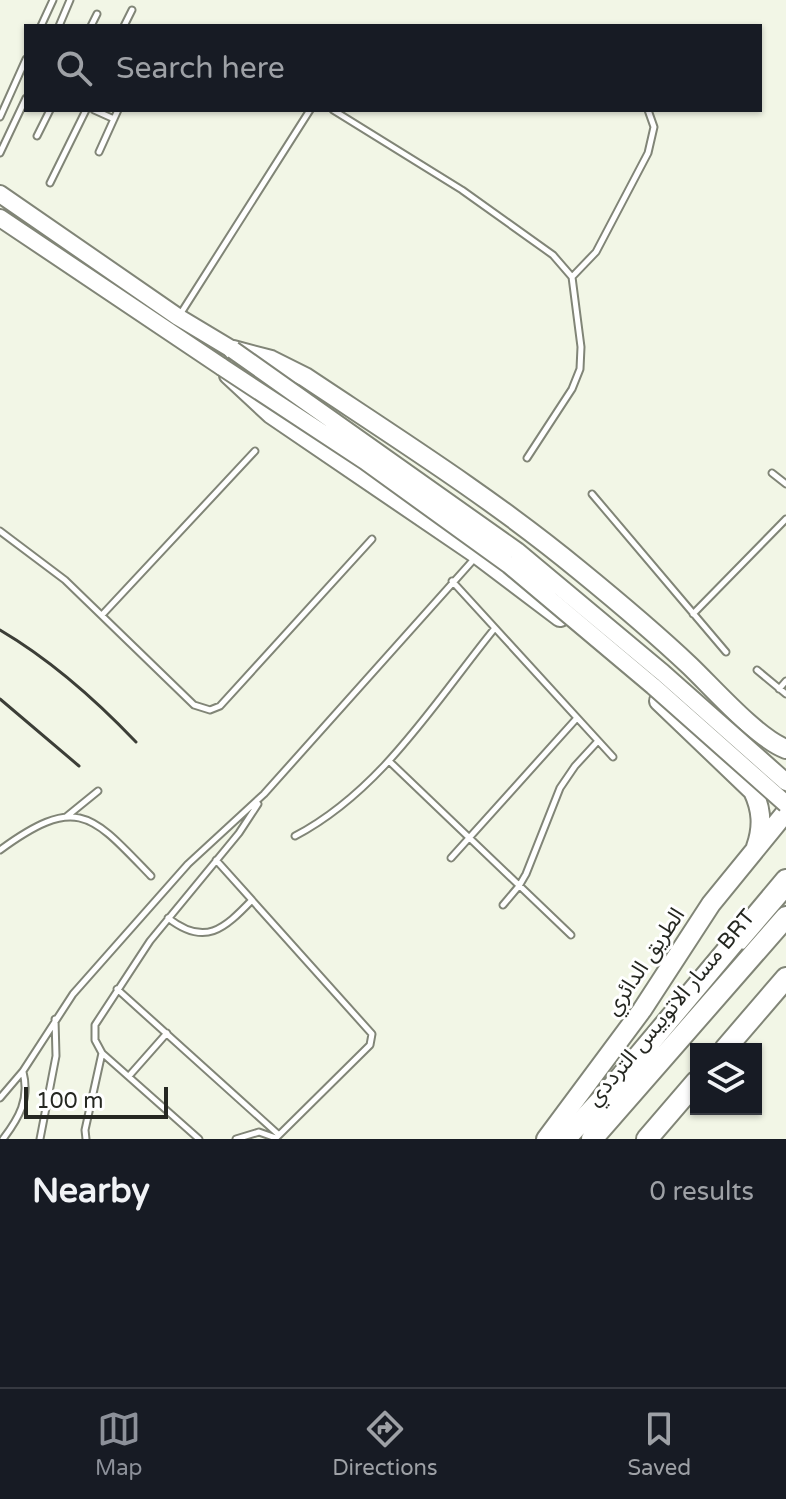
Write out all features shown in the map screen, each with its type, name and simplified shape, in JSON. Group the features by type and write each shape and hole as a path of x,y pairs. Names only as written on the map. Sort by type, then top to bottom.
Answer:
{"highway":[{"path":"233,350 259,355 294,370 503,510 629,613 752,725 786,749"},
{"path":"222,367 271,414 478,555 553,612 649,692 749,786 756,798 761,822 756,847"},
{"path":"724,762 736,760 746,753 753,736 752,725"},
{"name":"الطريق الدائري","path":"546,1139 642,1010 695,927 786,812"},
{"path":"565,1139 605,1096 786,880"},
{"path":"592,1139 786,917"},
{"path":"730,1043 786,978"},
{"path":"647,1139 690,1089"}],"main road":[{"path":"0,194 178,317 233,350 517,551 663,673 786,782"},
{"path":"0,218 365,461 509,565 653,686 786,804"}],"lane":[{"path":"42,24 53,0"},
{"path":"60,24 70,0"},
{"path":"125,24 132,10"},
{"path":"92,24 97,14"},
{"path":"0,117 24,63"},
{"path":"0,153 24,102"},
{"path":"37,136 49,112"},
{"path":"50,183 85,112"},
{"path":"98,112 114,119"},
{"path":"99,152 116,112"},
{"path":"178,317 309,112"},
{"path":"336,112 462,190 553,255 572,277 581,347 580,369 569,395 527,458"},
{"path":"572,277 596,252 648,153 654,127 649,112"},
{"path":"102,615 255,451"},
{"path":"772,473 786,484"},
{"path":"592,494 726,652"},
{"path":"693,614 786,519"},
{"path":"0,531 55,572 194,705 204,710 215,709 372,539"},
{"path":"0,1098 23,1071 73,994 188,864 264,794 478,555"},
{"path":"452,581 613,757"},
{"path":"295,836 346,804 389,761 495,628"},
{"path":"757,670 786,694"},
{"path":"779,689 786,681"},
{"path":"451,858 577,718"},
{"path":"503,905 519,886 543,836 560,788 598,741"},
{"path":"389,761 571,935"},
{"path":"0,850 39,826 66,817 98,791"},
{"path":"199,1139 102,1053 95,1040 95,1025 168,918 246,824 264,794"},
{"path":"66,817 85,819 103,828 151,876"},
{"path":"216,860 372,1034 370,1045 276,1137"},
{"name":"مسار الاتوبيس الترددي BRT","path":"736,955 786,896"},
{"path":"168,918 190,931 214,932 229,924 252,900"},
{"path":"117,989 276,1137"},
{"path":"40,1139 56,1056 55,1019"},
{"path":"129,1076 167,1033"},
{"path":"86,1139 85,1130 102,1053"},
{"path":"3,1139 18,1119 25,1101 23,1071"},
{"path":"0,1083 7,1090"},
{"path":"236,1139 259,1132 276,1137"}],"railway":[{"path":"0,630 72,681 136,742"},
{"path":"0,699 79,766"}]}
